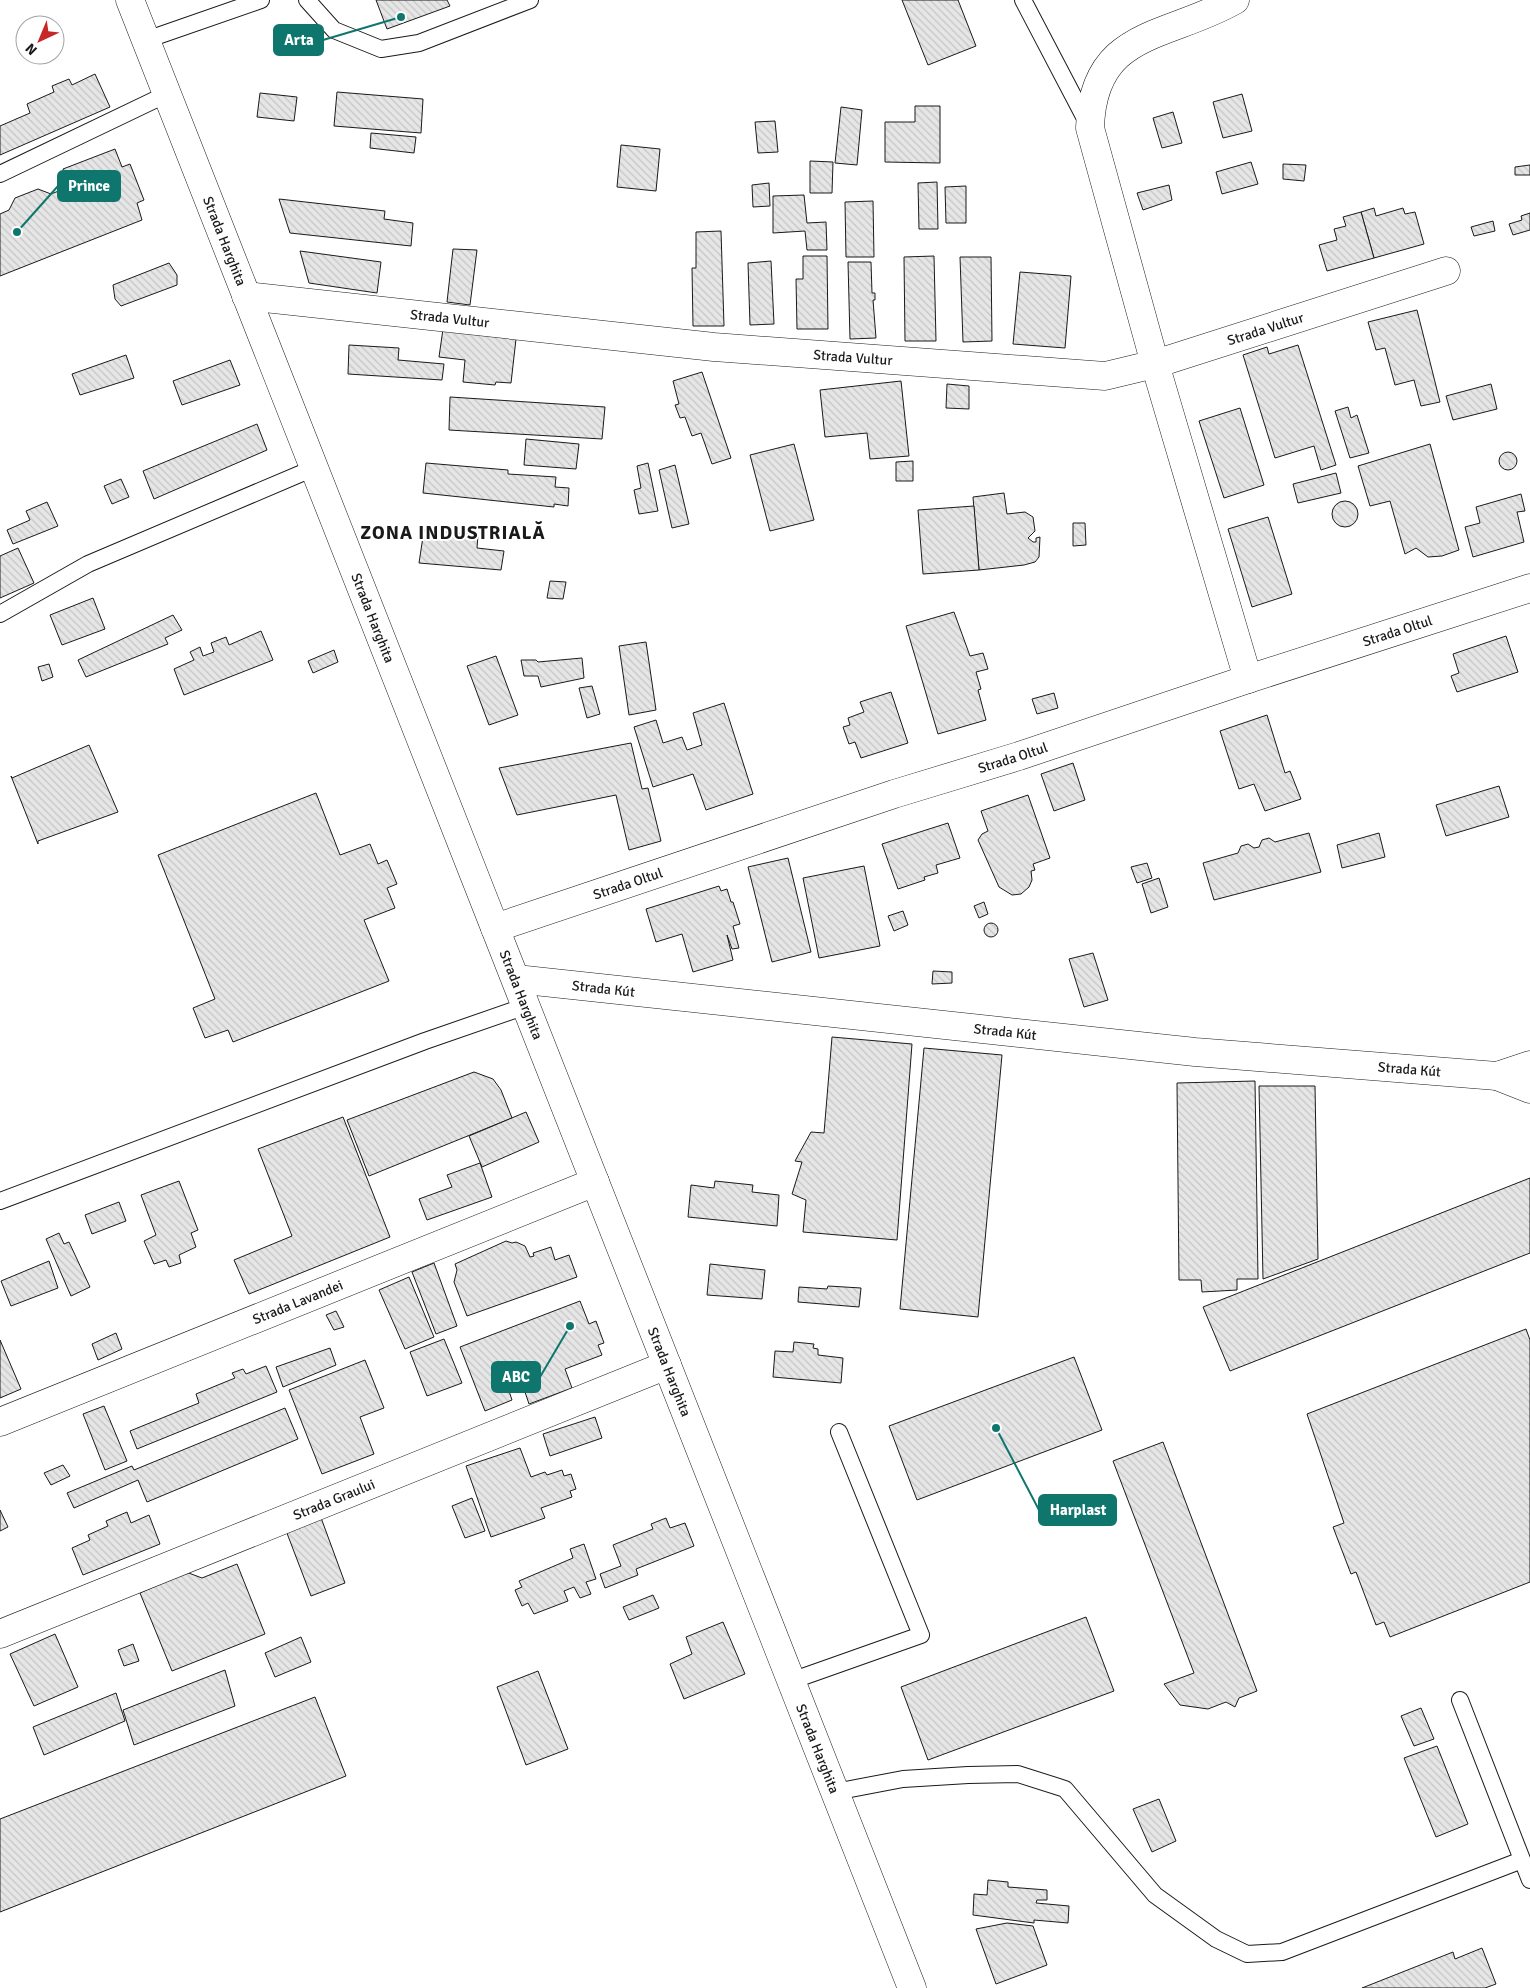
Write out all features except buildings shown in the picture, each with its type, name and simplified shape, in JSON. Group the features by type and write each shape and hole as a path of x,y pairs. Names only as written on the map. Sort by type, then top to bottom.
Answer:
{"street":[{"name":"Strada Harghita","path":"130,0 912,1988"},
{"path":"1235,0 1174,28 1136,42 1117,54 1101,76 1091,103 1090,128 1154,364 1248,679"},
{"name":"Strada Vultur","path":"246,296 714,347 1105,376 1154,364 1446,271"},
{"name":"Strada Oltul","path":"495,928 894,794 1019,756 1248,679 1530,588"},
{"name":"Strada Kút","path":"516,980 1195,1052 1497,1076 1530,1089"},
{"name":"Strada Kút","path":"1497,1076 1530,1065"},
{"name":"Strada Lavandei","path":"0,1422 595,1182"},
{"name":"Strada Graului","path":"0,1634 667,1365"}],"lane":[{"path":"146,40 261,0"},
{"path":"307,0 334,30 381,49 420,43 530,0"},
{"path":"1023,0 1090,128"},
{"path":"0,174 167,94"},
{"path":"0,614 88,564 314,468"},
{"path":"0,1201 425,1041 526,1006"},
{"path":"791,1681 921,1635 839,1432"},
{"path":"1460,1700 1530,1880"},
{"path":"835,1792 903,1779 1018,1774 1065,1789 1155,1895 1216,1939 1246,1954 1282,1952 1522,1860"}],"place":[{"name":"Arta","path":"401,17"},
{"name":"Prince","path":"17,232"},
{"name":"ABC","path":"570,1326"},
{"name":"Harplast","path":"996,1428"}],"district":[{"name":"ZONA INDUSTRIALĂ","path":"453,532"}]}
